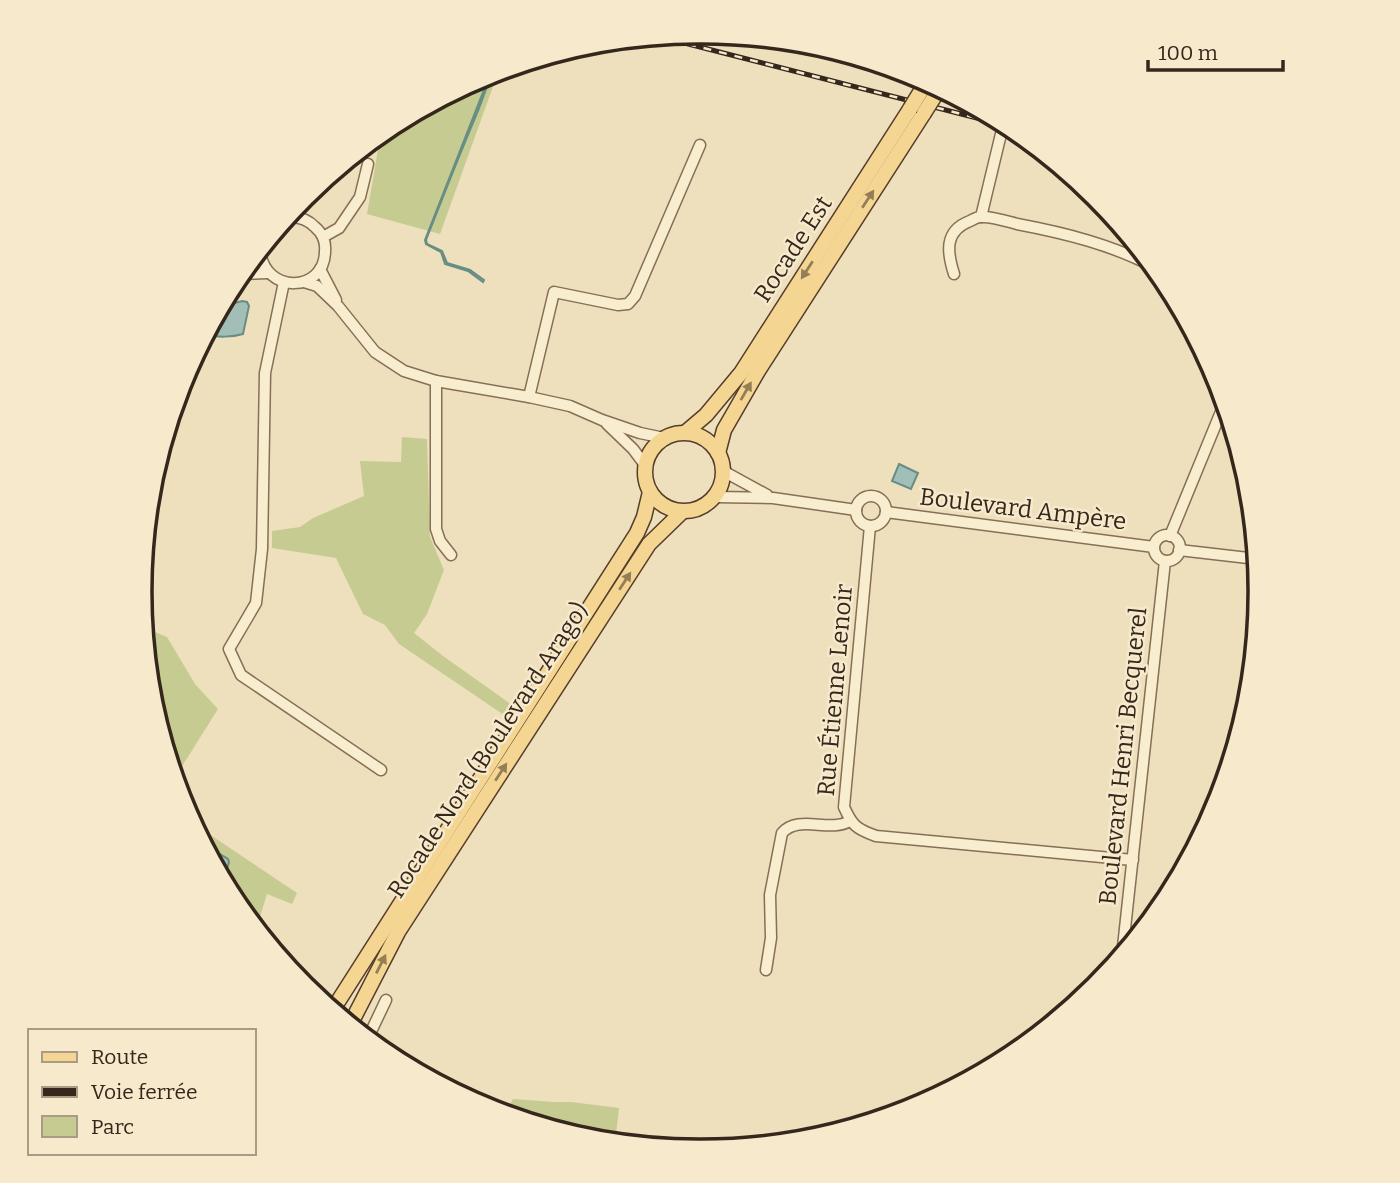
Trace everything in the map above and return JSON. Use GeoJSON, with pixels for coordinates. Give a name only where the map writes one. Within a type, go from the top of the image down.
{"type":"FeatureCollection","features":[{"type":"Feature","properties":{"kind":"main road","name":"Rocade Est"},"geometry":{"type":"LineString","coordinates":[[686,432],[706,415],[741,373],[928,94]]}},
{"type":"Feature","properties":{"kind":"main road"},"geometry":{"type":"LineString","coordinates":[[718,453],[724,430],[758,370],[917,111]]}},
{"type":"Feature","properties":{"kind":"main road"},"geometry":{"type":"LineString","coordinates":[[686,432],[699,435],[710,443],[718,453],[723,471],[715,497],[694,510],[682,512],[669,509],[658,502],[650,492],[645,482],[645,465],[651,449],[664,438],[686,432]]}},
{"type":"Feature","properties":{"kind":"main road"},"geometry":{"type":"LineString","coordinates":[[338,1002],[637,533],[650,492]]}},
{"type":"Feature","properties":{"kind":"main road","name":"Rocade Nord (Boulevard Arago)"},"geometry":{"type":"LineString","coordinates":[[355,1016],[398,932],[649,544],[682,512]]}},
{"type":"Feature","properties":{"kind":"main road"},"geometry":{"type":"LineString","coordinates":[[342,1005],[359,969]]}},
{"type":"Feature","properties":{"kind":"street"},"geometry":{"type":"LineString","coordinates":[[981,217],[1001,134]]}},
{"type":"Feature","properties":{"kind":"street"},"geometry":{"type":"LineString","coordinates":[[530,397],[554,292],[618,305],[628,304],[635,296],[700,145]]}},
{"type":"Feature","properties":{"kind":"street"},"geometry":{"type":"LineString","coordinates":[[323,237],[339,228],[360,197],[368,164]]}},
{"type":"Feature","properties":{"kind":"street"},"geometry":{"type":"LineString","coordinates":[[954,274],[948,248],[951,237],[958,227],[981,217],[1061,233],[1136,259]]}},
{"type":"Feature","properties":{"kind":"street"},"geometry":{"type":"LineString","coordinates":[[262,262],[275,279],[294,284],[304,282],[320,269],[325,259],[323,237],[310,222],[300,218]]}},
{"type":"Feature","properties":{"kind":"street"},"geometry":{"type":"LineString","coordinates":[[320,269],[338,306]]}},
{"type":"Feature","properties":{"kind":"street"},"geometry":{"type":"LineString","coordinates":[[255,273],[268,272]]}},
{"type":"Feature","properties":{"kind":"street"},"geometry":{"type":"LineString","coordinates":[[284,282],[265,373],[262,550],[256,603],[229,649],[241,675],[381,770]]}},
{"type":"Feature","properties":{"kind":"street"},"geometry":{"type":"LineString","coordinates":[[304,282],[317,286],[338,306],[375,352],[404,371],[436,381],[530,397],[570,407],[640,433],[664,438]]}},
{"type":"Feature","properties":{"kind":"street"},"geometry":{"type":"LineString","coordinates":[[436,381],[436,529],[440,541],[451,555]]}},
{"type":"Feature","properties":{"kind":"street"},"geometry":{"type":"LineString","coordinates":[[1170,536],[1219,416]]}},
{"type":"Feature","properties":{"kind":"street"},"geometry":{"type":"LineString","coordinates":[[602,420],[633,449],[645,465]]}},
{"type":"Feature","properties":{"kind":"street"},"geometry":{"type":"LineString","coordinates":[[723,471],[773,498]]}},
{"type":"Feature","properties":{"kind":"street"},"geometry":{"type":"LineString","coordinates":[[872,495],[881,499],[886,512],[879,524],[870,526],[858,519],[856,510],[863,498],[872,495]]}},
{"type":"Feature","properties":{"kind":"street"},"geometry":{"type":"LineString","coordinates":[[715,497],[773,498],[856,510]]}},
{"type":"Feature","properties":{"kind":"street","name":"Boulevard Ampère"},"geometry":{"type":"LineString","coordinates":[[886,512],[1154,547]]}},
{"type":"Feature","properties":{"kind":"street","name":"Rue Étienne Lenoir"},"geometry":{"type":"LineString","coordinates":[[870,526],[844,807],[850,821],[859,830],[876,836],[1133,860]]}},
{"type":"Feature","properties":{"kind":"street"},"geometry":{"type":"LineString","coordinates":[[1170,536],[1176,540],[1179,550],[1173,560],[1165,561],[1158,557],[1154,547],[1158,539],[1170,536]]}},
{"type":"Feature","properties":{"kind":"street"},"geometry":{"type":"LineString","coordinates":[[1179,550],[1247,558]]}},
{"type":"Feature","properties":{"kind":"street","name":"Boulevard Henri Becquerel"},"geometry":{"type":"LineString","coordinates":[[1124,938],[1165,561]]}},
{"type":"Feature","properties":{"kind":"street"},"geometry":{"type":"LineString","coordinates":[[766,970],[771,938],[770,895],[782,833],[795,825],[837,825],[850,821]]}},
{"type":"Feature","properties":{"kind":"street"},"geometry":{"type":"LineString","coordinates":[[373,1030],[386,1000]]}},
{"type":"Feature","properties":{"kind":"green space"},"geometry":{"type":"Polygon","coordinates":[[[494,84],[440,234],[367,214],[378,149],[426,117],[494,84]]]}},
{"type":"Feature","properties":{"kind":"green space"},"geometry":{"type":"Polygon","coordinates":[[[402,437],[427,439],[430,537],[444,570],[427,614],[414,633],[512,705],[504,715],[399,644],[385,625],[363,614],[336,558],[272,548],[272,531],[300,527],[313,518],[364,496],[360,461],[401,462],[402,437]]]}},
{"type":"Feature","properties":{"kind":"green space"},"geometry":{"type":"Polygon","coordinates":[[[153,631],[167,637],[195,684],[218,709],[181,768],[163,698],[153,631]]]}},
{"type":"Feature","properties":{"kind":"green space"},"geometry":{"type":"Polygon","coordinates":[[[209,834],[297,893],[292,904],[267,894],[260,917],[209,834]]]}},
{"type":"Feature","properties":{"kind":"green space"},"geometry":{"type":"Polygon","coordinates":[[[513,1099],[619,1108],[616,1133],[558,1121],[510,1105],[513,1099]]]}},
{"type":"Feature","properties":{"kind":"water"},"geometry":{"type":"Polygon","coordinates":[[[487,86],[426,240],[427,244],[442,251],[447,263],[470,270],[484,280],[483,282],[468,271],[445,264],[441,252],[426,244],[425,240],[487,86]]]}},
{"type":"Feature","properties":{"kind":"water"},"geometry":{"type":"Polygon","coordinates":[[[247,302],[249,306],[243,334],[216,336],[226,318],[235,303],[247,302]]]}},
{"type":"Feature","properties":{"kind":"water"},"geometry":{"type":"Polygon","coordinates":[[[899,464],[918,473],[911,489],[892,481],[899,464]]]}},
{"type":"Feature","properties":{"kind":"water"},"geometry":{"type":"Polygon","coordinates":[[[220,854],[228,859],[227,867],[220,854]]]}},
{"type":"Feature","properties":{"kind":"railway"},"geometry":{"type":"LineString","coordinates":[[689,44],[975,117]]}}]}
